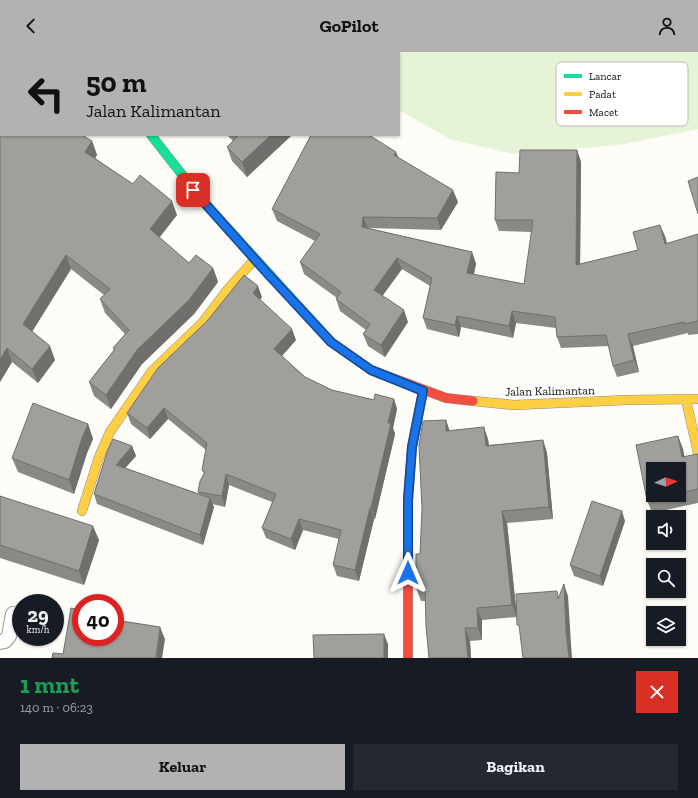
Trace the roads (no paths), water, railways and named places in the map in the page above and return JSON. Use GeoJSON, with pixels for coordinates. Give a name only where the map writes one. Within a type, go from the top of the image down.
{"type":"FeatureCollection","features":[{"type":"Feature","properties":{"kind":"main road","name":"Jalan Kalimantan"},"geometry":{"type":"LineString","coordinates":[[152,136],[202,200],[254,260],[331,342],[371,370],[423,391],[446,398],[514,405],[627,400],[698,399]]}},
{"type":"Feature","properties":{"kind":"main road"},"geometry":{"type":"LineString","coordinates":[[82,511],[99,456],[110,432],[152,371],[203,322],[228,289],[254,260]]}},
{"type":"Feature","properties":{"kind":"main road"},"geometry":{"type":"LineString","coordinates":[[408,658],[408,500],[412,447],[423,391]]}},
{"type":"Feature","properties":{"kind":"main road"},"geometry":{"type":"LineString","coordinates":[[686,400],[698,453]]}},
{"type":"Feature","properties":{"kind":"lane"},"geometry":{"type":"LineString","coordinates":[[0,642],[5,642],[9,636],[12,620]]}}]}
